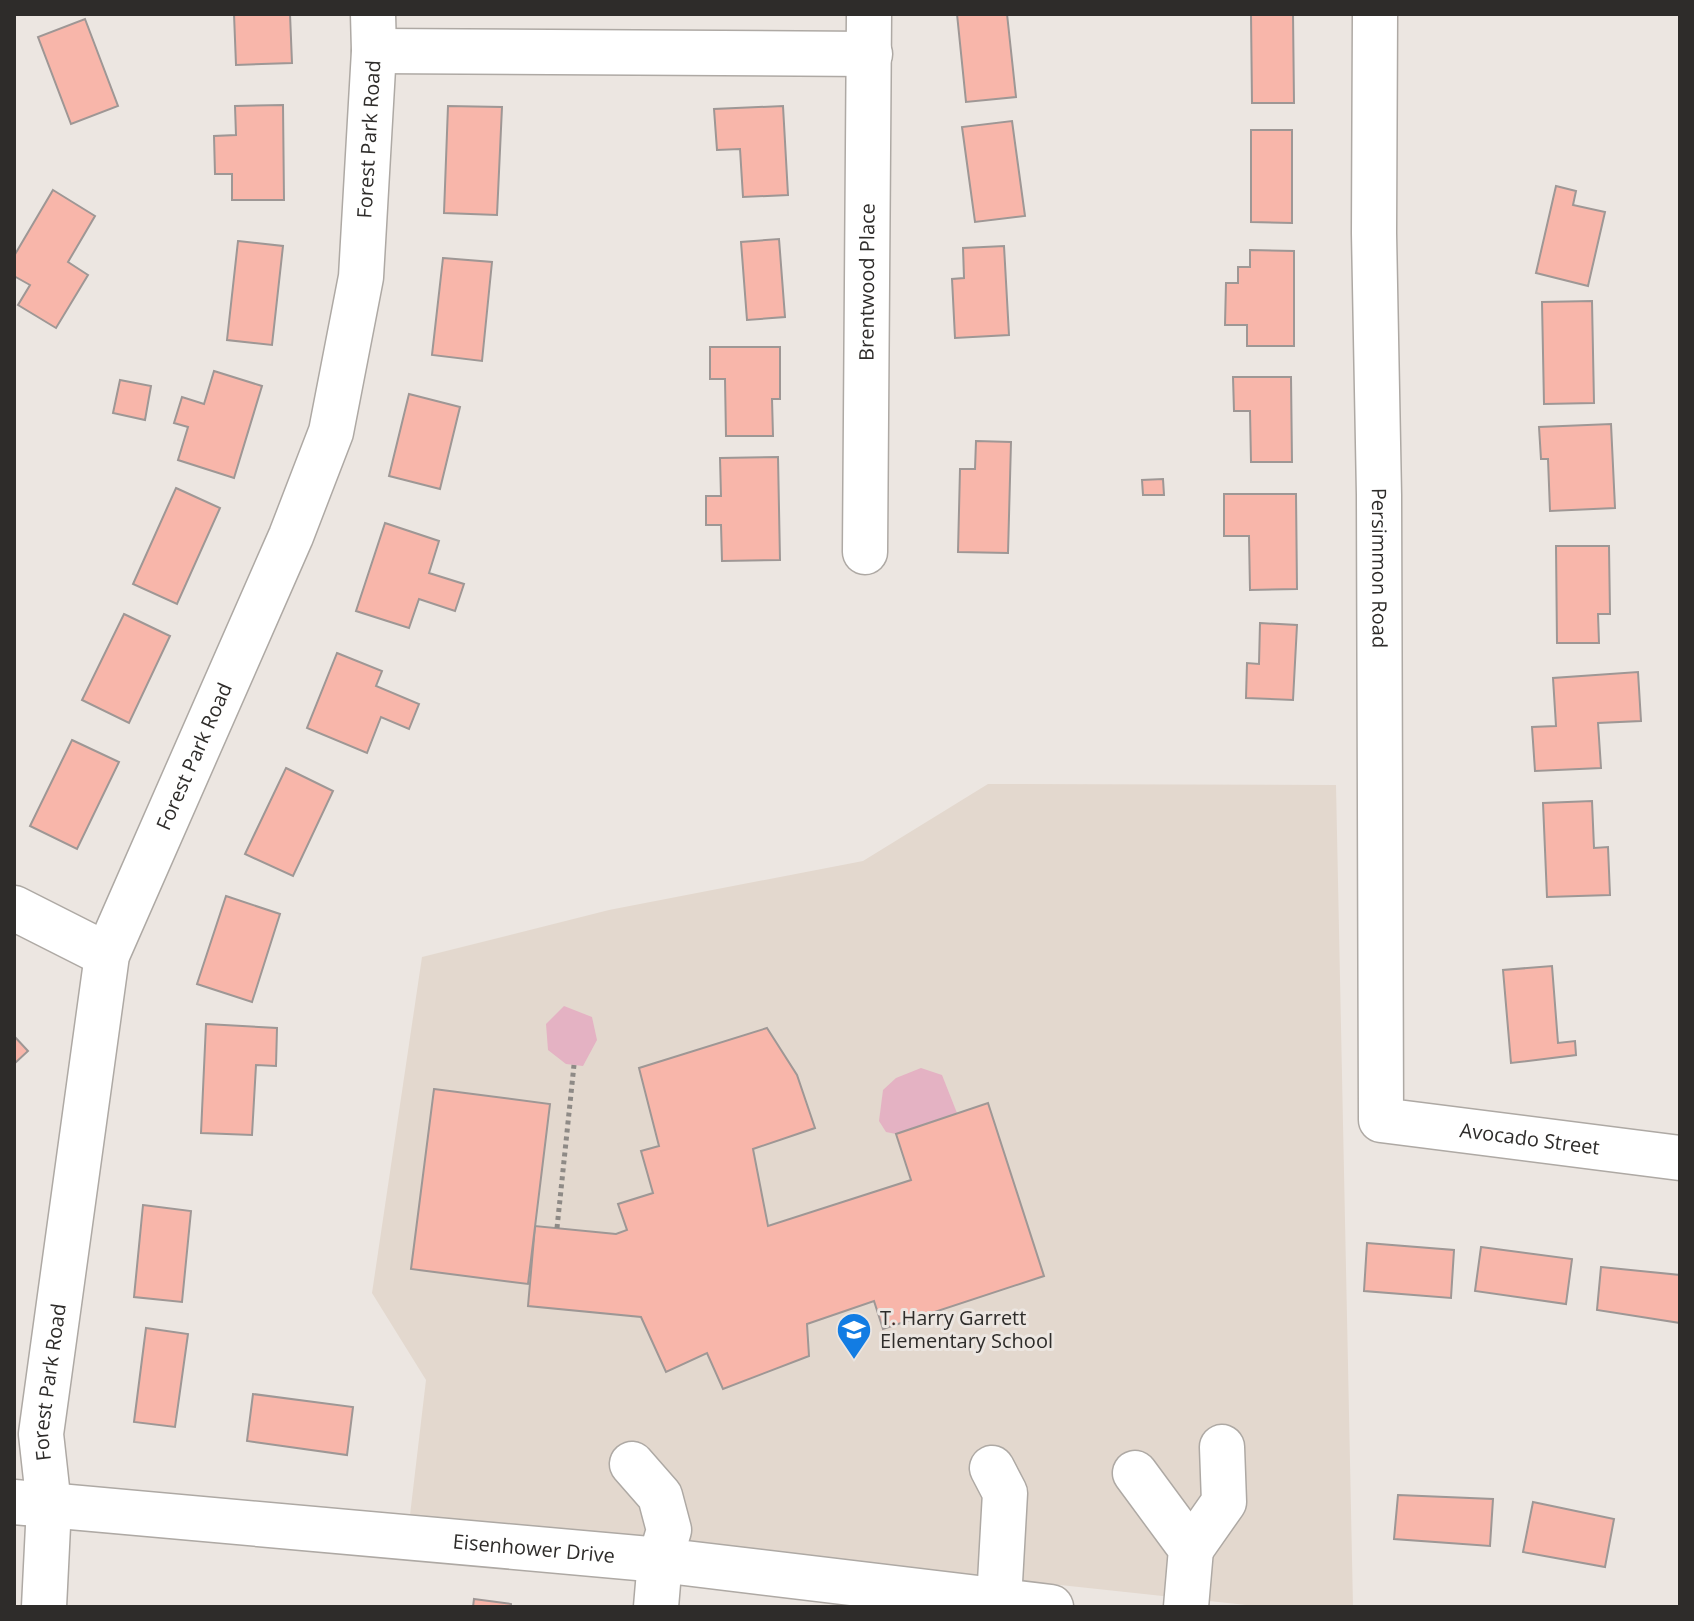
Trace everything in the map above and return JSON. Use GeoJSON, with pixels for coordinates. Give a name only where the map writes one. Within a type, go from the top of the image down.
{"type":"FeatureCollection","features":[{"type":"Feature","properties":{"kind":"street","name":"Persimmon Road"},"geometry":{"type":"LineString","coordinates":[[1375,14],[1381,1120]]}},
{"type":"Feature","properties":{"kind":"street"},"geometry":{"type":"LineString","coordinates":[[374,32],[869,34]]}},
{"type":"Feature","properties":{"kind":"street","name":"Forest Park Road"},"geometry":{"type":"LineString","coordinates":[[44,1607],[32,1504],[107,955],[291,536],[331,432],[361,277],[374,32]]}},
{"type":"Feature","properties":{"kind":"street","name":"Brentwood Place"},"geometry":{"type":"LineString","coordinates":[[865,552],[869,34]]}},
{"type":"Feature","properties":{"kind":"street"},"geometry":{"type":"LineString","coordinates":[[14,908],[107,955]]}},
{"type":"Feature","properties":{"kind":"street","name":"Avocado Street"},"geometry":{"type":"LineString","coordinates":[[1381,1120],[1680,1158]]}},
{"type":"Feature","properties":{"kind":"street"},"geometry":{"type":"LineString","coordinates":[[1186,1607],[1191,1549],[1224,1502],[1222,1447]]}},
{"type":"Feature","properties":{"kind":"street"},"geometry":{"type":"LineString","coordinates":[[632,1464],[660,1496],[669,1530],[660,1560],[656,1607]]}},
{"type":"Feature","properties":{"kind":"street"},"geometry":{"type":"LineString","coordinates":[[992,1468],[1005,1493],[999,1600]]}},
{"type":"Feature","properties":{"kind":"street"},"geometry":{"type":"LineString","coordinates":[[1135,1473],[1191,1549]]}},
{"type":"Feature","properties":{"kind":"street","name":"Eisenhower Drive"},"geometry":{"type":"LineString","coordinates":[[32,1504],[660,1560],[1051,1607]]}},
{"type":"Feature","properties":{"kind":"path"},"geometry":{"type":"LineString","coordinates":[[557,1228],[574,1065]]}},
{"type":"Feature","properties":{"kind":"shaded area"},"geometry":{"type":"Polygon","coordinates":[[[988,784],[1336,785],[1353,1607],[1265,1607],[410,1515],[426,1380],[372,1293],[422,957],[609,910],[863,861],[988,784]]]}},
{"type":"Feature","properties":{"kind":"shaded area"},"geometry":{"type":"Polygon","coordinates":[[[564,1006],[592,1017],[597,1040],[583,1066],[566,1064],[548,1050],[546,1024],[564,1006]]]}},
{"type":"Feature","properties":{"kind":"shaded area"},"geometry":{"type":"Polygon","coordinates":[[[921,1068],[942,1075],[957,1113],[896,1134],[886,1132],[879,1121],[883,1090],[896,1078],[921,1068]]]}},
{"type":"Feature","properties":{"kind":"building"},"geometry":{"type":"Polygon","coordinates":[[[234,14],[290,14],[292,63],[236,65],[234,14]]]}},
{"type":"Feature","properties":{"kind":"building"},"geometry":{"type":"Polygon","coordinates":[[[957,14],[1007,14],[1016,97],[966,102],[957,14]]]}},
{"type":"Feature","properties":{"kind":"building"},"geometry":{"type":"Polygon","coordinates":[[[1251,14],[1293,14],[1294,103],[1252,103],[1251,14]]]}},
{"type":"Feature","properties":{"kind":"building"},"geometry":{"type":"Polygon","coordinates":[[[85,19],[118,106],[71,124],[38,37],[85,19]]]}},
{"type":"Feature","properties":{"kind":"building"},"geometry":{"type":"Polygon","coordinates":[[[283,105],[284,200],[232,200],[232,174],[215,174],[214,136],[236,135],[235,106],[283,105]]]}},
{"type":"Feature","properties":{"kind":"building"},"geometry":{"type":"Polygon","coordinates":[[[448,106],[502,107],[497,215],[444,213],[448,106]]]}},
{"type":"Feature","properties":{"kind":"building"},"geometry":{"type":"Polygon","coordinates":[[[783,106],[788,195],[743,197],[740,149],[717,150],[714,109],[783,106]]]}},
{"type":"Feature","properties":{"kind":"building"},"geometry":{"type":"Polygon","coordinates":[[[1012,121],[1025,216],[975,222],[962,127],[1012,121]]]}},
{"type":"Feature","properties":{"kind":"building"},"geometry":{"type":"Polygon","coordinates":[[[1251,130],[1292,130],[1292,223],[1251,222],[1251,130]]]}},
{"type":"Feature","properties":{"kind":"building"},"geometry":{"type":"Polygon","coordinates":[[[1556,186],[1576,191],[1573,205],[1605,212],[1588,286],[1536,273],[1556,186]]]}},
{"type":"Feature","properties":{"kind":"building"},"geometry":{"type":"Polygon","coordinates":[[[53,190],[95,216],[68,262],[88,275],[56,328],[18,305],[30,285],[14,276],[14,256],[53,190]]]}},
{"type":"Feature","properties":{"kind":"building"},"geometry":{"type":"Polygon","coordinates":[[[779,239],[785,317],[747,320],[741,242],[779,239]]]}},
{"type":"Feature","properties":{"kind":"building"},"geometry":{"type":"Polygon","coordinates":[[[238,241],[283,246],[272,345],[227,340],[238,241]]]}},
{"type":"Feature","properties":{"kind":"building"},"geometry":{"type":"Polygon","coordinates":[[[1004,246],[1009,335],[955,338],[952,279],[964,278],[963,248],[1004,246]]]}},
{"type":"Feature","properties":{"kind":"building"},"geometry":{"type":"Polygon","coordinates":[[[1250,250],[1294,251],[1294,346],[1247,346],[1247,325],[1225,325],[1226,283],[1238,283],[1238,267],[1250,267],[1250,250]]]}},
{"type":"Feature","properties":{"kind":"building"},"geometry":{"type":"Polygon","coordinates":[[[443,258],[492,262],[482,361],[432,355],[443,258]]]}},
{"type":"Feature","properties":{"kind":"building"},"geometry":{"type":"Polygon","coordinates":[[[1592,301],[1594,403],[1544,404],[1542,302],[1592,301]]]}},
{"type":"Feature","properties":{"kind":"building"},"geometry":{"type":"Polygon","coordinates":[[[710,347],[780,347],[780,399],[772,399],[773,436],[726,436],[725,379],[710,379],[710,347]]]}},
{"type":"Feature","properties":{"kind":"building"},"geometry":{"type":"Polygon","coordinates":[[[214,371],[262,386],[234,478],[178,460],[188,427],[174,423],[182,397],[204,404],[214,371]]]}},
{"type":"Feature","properties":{"kind":"building"},"geometry":{"type":"Polygon","coordinates":[[[1233,377],[1291,377],[1292,462],[1251,462],[1250,411],[1234,411],[1233,377]]]}},
{"type":"Feature","properties":{"kind":"building"},"geometry":{"type":"Polygon","coordinates":[[[120,380],[151,386],[145,420],[113,413],[120,380]]]}},
{"type":"Feature","properties":{"kind":"building"},"geometry":{"type":"Polygon","coordinates":[[[409,394],[460,407],[440,489],[389,476],[409,394]]]}},
{"type":"Feature","properties":{"kind":"building"},"geometry":{"type":"Polygon","coordinates":[[[1611,424],[1615,508],[1550,511],[1548,459],[1541,459],[1539,427],[1611,424]]]}},
{"type":"Feature","properties":{"kind":"building"},"geometry":{"type":"Polygon","coordinates":[[[976,441],[1011,442],[1008,553],[958,552],[960,469],[975,469],[976,441]]]}},
{"type":"Feature","properties":{"kind":"building"},"geometry":{"type":"Polygon","coordinates":[[[778,457],[780,560],[722,561],[721,525],[706,525],[706,496],[721,496],[720,458],[778,457]]]}},
{"type":"Feature","properties":{"kind":"building"},"geometry":{"type":"Polygon","coordinates":[[[1163,479],[1164,495],[1143,495],[1142,480],[1163,479]]]}},
{"type":"Feature","properties":{"kind":"building"},"geometry":{"type":"Polygon","coordinates":[[[176,488],[220,508],[177,604],[133,584],[176,488]]]}},
{"type":"Feature","properties":{"kind":"building"},"geometry":{"type":"Polygon","coordinates":[[[1224,494],[1296,494],[1297,589],[1250,590],[1249,536],[1224,536],[1224,494]]]}},
{"type":"Feature","properties":{"kind":"building"},"geometry":{"type":"Polygon","coordinates":[[[385,523],[439,541],[429,573],[464,584],[455,611],[419,599],[409,628],[356,611],[385,523]]]}},
{"type":"Feature","properties":{"kind":"building"},"geometry":{"type":"Polygon","coordinates":[[[1556,546],[1609,546],[1610,614],[1598,614],[1599,643],[1557,643],[1556,546]]]}},
{"type":"Feature","properties":{"kind":"building"},"geometry":{"type":"Polygon","coordinates":[[[124,614],[170,636],[129,723],[82,700],[124,614]]]}},
{"type":"Feature","properties":{"kind":"building"},"geometry":{"type":"Polygon","coordinates":[[[1260,623],[1297,625],[1293,700],[1246,698],[1247,663],[1259,664],[1260,623]]]}},
{"type":"Feature","properties":{"kind":"building"},"geometry":{"type":"Polygon","coordinates":[[[337,653],[382,671],[376,686],[419,704],[409,729],[381,717],[367,753],[307,728],[337,653]]]}},
{"type":"Feature","properties":{"kind":"building"},"geometry":{"type":"Polygon","coordinates":[[[1638,672],[1641,721],[1598,723],[1601,768],[1535,771],[1532,727],[1556,726],[1553,678],[1638,672]]]}},
{"type":"Feature","properties":{"kind":"building"},"geometry":{"type":"Polygon","coordinates":[[[72,740],[119,762],[77,849],[30,826],[72,740]]]}},
{"type":"Feature","properties":{"kind":"building"},"geometry":{"type":"Polygon","coordinates":[[[286,768],[333,791],[293,876],[245,854],[286,768]]]}},
{"type":"Feature","properties":{"kind":"building"},"geometry":{"type":"Polygon","coordinates":[[[1592,801],[1594,848],[1608,847],[1610,895],[1547,897],[1543,803],[1592,801]]]}},
{"type":"Feature","properties":{"kind":"building"},"geometry":{"type":"Polygon","coordinates":[[[226,896],[280,914],[252,1002],[197,984],[226,896]]]}},
{"type":"Feature","properties":{"kind":"building"},"geometry":{"type":"Polygon","coordinates":[[[1552,966],[1558,1043],[1575,1041],[1576,1055],[1511,1063],[1503,970],[1552,966]]]}},
{"type":"Feature","properties":{"kind":"building"},"geometry":{"type":"Polygon","coordinates":[[[206,1024],[277,1028],[276,1066],[256,1065],[252,1135],[201,1133],[206,1024]]]}},
{"type":"Feature","properties":{"kind":"building"},"geometry":{"type":"Polygon","coordinates":[[[767,1028],[797,1075],[815,1128],[753,1149],[768,1226],[911,1180],[896,1134],[988,1103],[1044,1276],[883,1329],[874,1301],[807,1324],[809,1356],[723,1389],[707,1353],[666,1372],[641,1317],[528,1306],[535,1226],[616,1234],[627,1230],[618,1204],[653,1193],[641,1151],[659,1146],[639,1068],[767,1028]]]}},
{"type":"Feature","properties":{"kind":"building"},"geometry":{"type":"Polygon","coordinates":[[[14,1036],[28,1051],[14,1064],[14,1036]]]}},
{"type":"Feature","properties":{"kind":"building"},"geometry":{"type":"Polygon","coordinates":[[[434,1089],[550,1104],[528,1284],[411,1269],[434,1089]]]}},
{"type":"Feature","properties":{"kind":"building"},"geometry":{"type":"Polygon","coordinates":[[[143,1205],[191,1211],[182,1302],[134,1297],[143,1205]]]}},
{"type":"Feature","properties":{"kind":"building"},"geometry":{"type":"Polygon","coordinates":[[[1367,1243],[1454,1250],[1451,1298],[1364,1291],[1367,1243]]]}},
{"type":"Feature","properties":{"kind":"building"},"geometry":{"type":"Polygon","coordinates":[[[1481,1247],[1572,1259],[1566,1304],[1475,1291],[1481,1247]]]}},
{"type":"Feature","properties":{"kind":"building"},"geometry":{"type":"Polygon","coordinates":[[[1601,1267],[1680,1275],[1680,1323],[1597,1310],[1601,1267]]]}},
{"type":"Feature","properties":{"kind":"building"},"geometry":{"type":"Polygon","coordinates":[[[146,1328],[188,1334],[175,1427],[134,1422],[146,1328]]]}},
{"type":"Feature","properties":{"kind":"building"},"geometry":{"type":"Polygon","coordinates":[[[253,1394],[353,1407],[347,1455],[247,1441],[253,1394]]]}},
{"type":"Feature","properties":{"kind":"building"},"geometry":{"type":"Polygon","coordinates":[[[1398,1495],[1493,1499],[1490,1546],[1394,1539],[1398,1495]]]}},
{"type":"Feature","properties":{"kind":"building"},"geometry":{"type":"Polygon","coordinates":[[[1533,1502],[1614,1519],[1605,1567],[1523,1552],[1533,1502]]]}},
{"type":"Feature","properties":{"kind":"building"},"geometry":{"type":"Polygon","coordinates":[[[474,1599],[511,1604],[511,1607],[473,1607],[474,1599]]]}},
{"type":"Feature","properties":{"kind":"place","name":"T. Harry Garrett Elementary School"},"geometry":{"type":"Point","coordinates":[854,1361]}}]}
